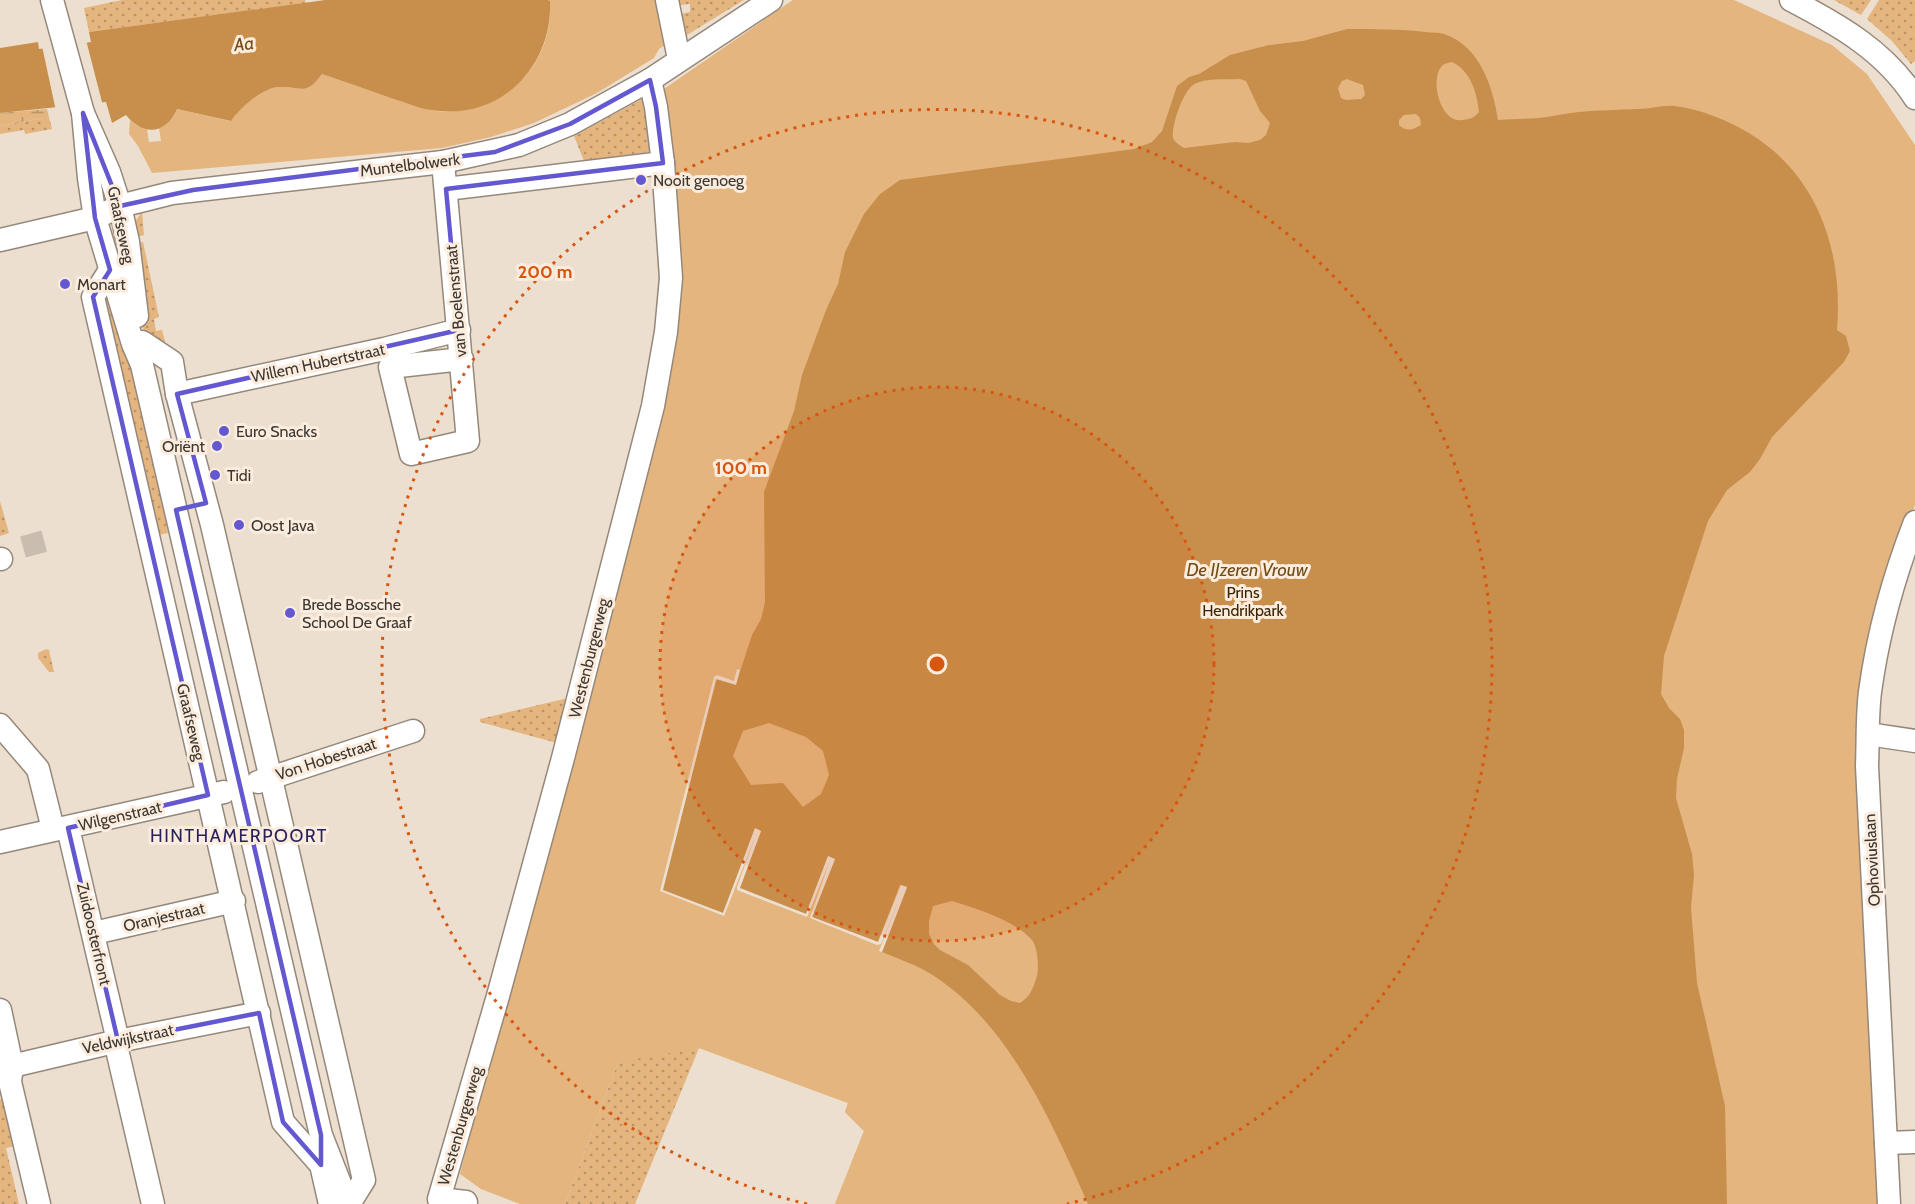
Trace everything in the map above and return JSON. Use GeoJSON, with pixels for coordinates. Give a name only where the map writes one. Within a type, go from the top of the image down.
{"type":"FeatureCollection","features":[{"type":"Feature","properties":{"kind":"street","name":"Graafseweg"},"geometry":{"type":"LineString","coordinates":[[52,0],[83,113],[109,172],[120,206],[128,242],[135,307],[142,342],[142,365]]}},
{"type":"Feature","properties":{"kind":"street"},"geometry":{"type":"LineString","coordinates":[[667,0],[679,59]]}},
{"type":"Feature","properties":{"kind":"street","name":"Muntelbolwerk"},"geometry":{"type":"LineString","coordinates":[[0,240],[95,219],[120,206],[194,190],[443,162],[495,152],[536,139],[570,124],[650,80],[771,0]]}},
{"type":"Feature","properties":{"kind":"street"},"geometry":{"type":"LineString","coordinates":[[1791,0],[1826,18],[1860,40],[1894,71],[1915,98]]}},
{"type":"Feature","properties":{"kind":"street","name":"Westenburgerweg"},"geometry":{"type":"LineString","coordinates":[[466,1202],[439,1199],[498,996],[566,747],[653,406],[666,332],[671,278],[663,163],[650,80]]}},
{"type":"Feature","properties":{"kind":"street","name":"Graafseweg"},"geometry":{"type":"LineString","coordinates":[[83,113],[95,219],[133,344],[142,365],[321,1135],[348,1204]]}},
{"type":"Feature","properties":{"kind":"street","name":"van Boelenstraat"},"geometry":{"type":"LineString","coordinates":[[387,358],[411,454],[468,441],[443,162]]}},
{"type":"Feature","properties":{"kind":"street","name":"Muntelbolwerk"},"geometry":{"type":"LineString","coordinates":[[446,189],[663,163]]}},
{"type":"Feature","properties":{"kind":"street","name":"Graafseweg"},"geometry":{"type":"LineString","coordinates":[[110,270],[93,297],[234,901],[283,1122],[321,1165]]}},
{"type":"Feature","properties":{"kind":"street","name":"Willem Hubertstraat"},"geometry":{"type":"LineString","coordinates":[[177,393],[387,358],[459,330]]}},
{"type":"Feature","properties":{"kind":"street","name":"Graafseweg"},"geometry":{"type":"LineString","coordinates":[[142,342],[172,362],[177,393],[206,503],[364,1180],[348,1204]]}},
{"type":"Feature","properties":{"kind":"street"},"geometry":{"type":"LineString","coordinates":[[387,358],[462,359]]}},
{"type":"Feature","properties":{"kind":"street"},"geometry":{"type":"LineString","coordinates":[[176,510],[206,503]]}},
{"type":"Feature","properties":{"kind":"street","name":"Ophoviuslaan"},"geometry":{"type":"LineString","coordinates":[[1889,1204],[1867,766],[1868,734],[1870,693],[1878,648],[1897,568],[1915,522]]}},
{"type":"Feature","properties":{"kind":"street","name":"Zuidoosterfront"},"geometry":{"type":"LineString","coordinates":[[0,725],[38,769],[61,828],[94,933],[153,1204]]}},
{"type":"Feature","properties":{"kind":"street","name":"Von Hobestraat"},"geometry":{"type":"LineString","coordinates":[[240,788],[413,731]]}},
{"type":"Feature","properties":{"kind":"street"},"geometry":{"type":"LineString","coordinates":[[1868,734],[1915,741]]}},
{"type":"Feature","properties":{"kind":"street","name":"Wilgenstraat"},"geometry":{"type":"LineString","coordinates":[[0,842],[240,788]]}},
{"type":"Feature","properties":{"kind":"street","name":"Oranjestraat"},"geometry":{"type":"LineString","coordinates":[[94,933],[234,901]]}},
{"type":"Feature","properties":{"kind":"street"},"geometry":{"type":"LineString","coordinates":[[0,1010],[6,1069],[39,1204]]}},
{"type":"Feature","properties":{"kind":"street","name":"Veldwijkstraat"},"geometry":{"type":"LineString","coordinates":[[6,1069],[117,1041],[258,1013]]}},
{"type":"Feature","properties":{"kind":"street","name":"Graafseweg"},"geometry":{"type":"LineString","coordinates":[[321,1135],[321,1165],[330,1204]]}},
{"type":"Feature","properties":{"kind":"street"},"geometry":{"type":"LineString","coordinates":[[1886,1143],[1915,1142]]}},
{"type":"Feature","properties":{"kind":"highlighted area"},"geometry":{"type":"Polygon","coordinates":[[[650,80],[663,163],[446,189],[459,330],[177,394],[206,503],[176,510],[321,1135],[321,1165],[283,1122],[259,1013],[118,1041],[68,828],[208,795],[93,297],[110,270],[95,218],[83,113],[120,206],[193,190],[495,152],[570,124],[650,80]]]}},
{"type":"Feature","properties":{"kind":"green space"},"geometry":{"type":"Polygon","coordinates":[[[122,0],[305,0],[306,3],[89,32],[84,8],[122,0]]]}},
{"type":"Feature","properties":{"kind":"green space"},"geometry":{"type":"Polygon","coordinates":[[[548,0],[659,0],[665,45],[659,49],[654,58],[597,93],[534,123],[491,137],[442,148],[152,173],[129,134],[130,120],[147,129],[149,142],[161,141],[159,128],[170,120],[177,109],[230,121],[246,104],[267,90],[281,87],[308,88],[322,74],[428,109],[451,111],[476,106],[512,88],[534,65],[547,36],[550,19],[550,1],[548,0]]]}},
{"type":"Feature","properties":{"kind":"green space"},"geometry":{"type":"Polygon","coordinates":[[[673,0],[744,0],[687,35],[675,15],[690,12],[690,4],[674,6],[673,0]]]}},
{"type":"Feature","properties":{"kind":"green space","name":"De IJzeren Vrouw"},"geometry":{"type":"Polygon","coordinates":[[[793,0],[1734,0],[1832,45],[1867,74],[1915,145],[1915,505],[1890,568],[1870,645],[1878,1204],[835,1204],[864,1131],[845,1112],[848,1103],[699,1048],[618,1062],[565,1204],[520,1204],[481,1189],[460,1174],[678,331],[658,93],[793,0]]]}},
{"type":"Feature","properties":{"kind":"green space"},"geometry":{"type":"Polygon","coordinates":[[[1834,0],[1871,0],[1861,15],[1834,0]]]}},
{"type":"Feature","properties":{"kind":"green space"},"geometry":{"type":"Polygon","coordinates":[[[1879,0],[1915,0],[1915,61],[1911,64],[1892,41],[1867,19],[1879,0]]]}},
{"type":"Feature","properties":{"kind":"green space"},"geometry":{"type":"Polygon","coordinates":[[[644,98],[656,151],[584,161],[574,136],[644,98]]]}},
{"type":"Feature","properties":{"kind":"green space"},"geometry":{"type":"Polygon","coordinates":[[[47,109],[49,117],[0,126],[0,113],[47,109]]]}},
{"type":"Feature","properties":{"kind":"green space"},"geometry":{"type":"Polygon","coordinates":[[[49,117],[52,129],[25,134],[24,130],[0,134],[0,126],[49,117]]]}},
{"type":"Feature","properties":{"kind":"green space"},"geometry":{"type":"Polygon","coordinates":[[[142,212],[144,235],[133,238],[134,223],[142,212]]]}},
{"type":"Feature","properties":{"kind":"green space"},"geometry":{"type":"Polygon","coordinates":[[[143,242],[159,317],[154,319],[156,331],[162,330],[166,345],[145,333],[143,328],[134,244],[143,242]]]}},
{"type":"Feature","properties":{"kind":"green space"},"geometry":{"type":"Polygon","coordinates":[[[112,288],[152,448],[168,533],[153,536],[150,494],[148,494],[144,468],[102,307],[112,288]]]}},
{"type":"Feature","properties":{"kind":"green space"},"geometry":{"type":"Polygon","coordinates":[[[0,501],[9,533],[0,536],[0,501]]]}},
{"type":"Feature","properties":{"kind":"green space"},"geometry":{"type":"Polygon","coordinates":[[[49,650],[54,672],[49,672],[38,658],[38,653],[49,650]]]}},
{"type":"Feature","properties":{"kind":"green space"},"geometry":{"type":"Polygon","coordinates":[[[568,698],[557,743],[480,722],[480,719],[568,698]]]}},
{"type":"Feature","properties":{"kind":"green space"},"geometry":{"type":"Polygon","coordinates":[[[504,1007],[987,1079],[835,1204],[864,1131],[845,1112],[848,1103],[699,1048],[635,1204],[565,1204],[618,1062],[504,1007]]]}},
{"type":"Feature","properties":{"kind":"green space"},"geometry":{"type":"Polygon","coordinates":[[[2,1097],[7,1122],[14,1121],[20,1145],[6,1148],[19,1204],[0,1204],[0,1100],[2,1097]]]}},
{"type":"Feature","properties":{"kind":"water","name":"Aa"},"geometry":{"type":"Polygon","coordinates":[[[325,0],[548,0],[550,1],[549,25],[532,67],[518,84],[500,98],[480,107],[457,111],[414,106],[322,74],[308,88],[281,87],[267,90],[246,104],[231,121],[177,109],[167,124],[161,128],[147,129],[140,127],[126,115],[112,123],[106,102],[0,113],[0,48],[38,42],[39,49],[91,42],[89,32],[325,0]]]}},
{"type":"Feature","properties":{"kind":"water","name":"De IJzeren Vrouw"},"geometry":{"type":"Polygon","coordinates":[[[1347,29],[1444,34],[1467,48],[1483,69],[1493,94],[1498,120],[1539,118],[1601,110],[1670,106],[1689,108],[1730,123],[1759,140],[1783,160],[1803,183],[1818,209],[1835,267],[1838,298],[1837,330],[1846,336],[1850,351],[1844,362],[1772,437],[1750,472],[1727,490],[1708,521],[1664,656],[1661,694],[1669,708],[1680,719],[1684,730],[1684,748],[1677,779],[1676,798],[1692,854],[1694,875],[1691,907],[1697,983],[1725,1106],[1727,1204],[1088,1204],[1042,1106],[1003,1043],[953,990],[924,970],[882,952],[907,888],[900,885],[878,942],[812,917],[835,859],[828,857],[806,914],[739,888],[761,831],[755,829],[723,913],[662,890],[717,678],[736,684],[752,635],[761,619],[765,602],[764,492],[794,411],[802,375],[838,284],[845,252],[864,214],[880,194],[900,180],[1134,149],[1152,142],[1162,131],[1177,86],[1189,77],[1199,74],[1230,55],[1269,45],[1303,41],[1347,29]],[[1452,62],[1444,64],[1437,79],[1442,107],[1448,115],[1455,119],[1470,119],[1479,112],[1472,83],[1459,66],[1452,62]],[[1216,79],[1193,85],[1178,110],[1173,138],[1184,148],[1235,142],[1248,143],[1260,140],[1266,135],[1270,123],[1260,111],[1246,81],[1216,79]],[[1347,79],[1342,81],[1338,88],[1341,98],[1361,99],[1365,95],[1363,85],[1347,79]],[[1416,114],[1404,115],[1399,120],[1399,125],[1404,129],[1410,130],[1421,125],[1420,118],[1416,114]],[[769,723],[743,731],[733,756],[751,785],[783,783],[803,807],[821,794],[829,775],[823,751],[806,737],[769,723]],[[952,901],[933,906],[929,921],[929,934],[934,944],[940,950],[968,965],[1000,995],[1020,1003],[1029,995],[1037,976],[1038,963],[1034,943],[1025,933],[995,916],[952,901]]]}},
{"type":"Feature","properties":{"kind":"pier"},"geometry":{"type":"Polygon","coordinates":[[[86,40],[103,106],[56,111],[42,46],[86,40]]]}},
{"type":"Feature","properties":{"kind":"pier"},"geometry":{"type":"Polygon","coordinates":[[[737,669],[740,670],[736,685],[716,679],[663,890],[723,913],[755,828],[761,831],[740,888],[806,914],[828,856],[835,859],[812,917],[878,942],[901,885],[907,887],[882,952],[879,951],[903,889],[881,944],[877,945],[810,918],[830,860],[807,917],[737,890],[757,832],[724,916],[660,891],[714,677],[717,675],[734,681],[737,669]]]}},
{"type":"Feature","properties":{"kind":"tunnel"},"geometry":{"type":"LineString","coordinates":[[23,547],[45,541]]}},
{"type":"Feature","properties":{"kind":"place","name":"Nooit genoeg"},"geometry":{"type":"Point","coordinates":[641,180]}},
{"type":"Feature","properties":{"kind":"place","name":"Monart"},"geometry":{"type":"Point","coordinates":[65,284]}},
{"type":"Feature","properties":{"kind":"place","name":"Euro Snacks"},"geometry":{"type":"Point","coordinates":[224,431]}},
{"type":"Feature","properties":{"kind":"place","name":"Oriënt"},"geometry":{"type":"Point","coordinates":[217,446]}},
{"type":"Feature","properties":{"kind":"place","name":"Tidi"},"geometry":{"type":"Point","coordinates":[215,475]}},
{"type":"Feature","properties":{"kind":"place","name":"Oost Java"},"geometry":{"type":"Point","coordinates":[239,525]}},
{"type":"Feature","properties":{"kind":"place","name":"Brede Bossche School De Graaf"},"geometry":{"type":"Point","coordinates":[290,613]}},
{"type":"Feature","properties":{"kind":"district","name":"HINTHAMERPOORT"},"geometry":{"type":"Point","coordinates":[239,836]}},
{"type":"Feature","properties":{"kind":"park label","name":"Prins Hendrikpark"},"geometry":{"type":"Point","coordinates":[1243,601]}}]}
